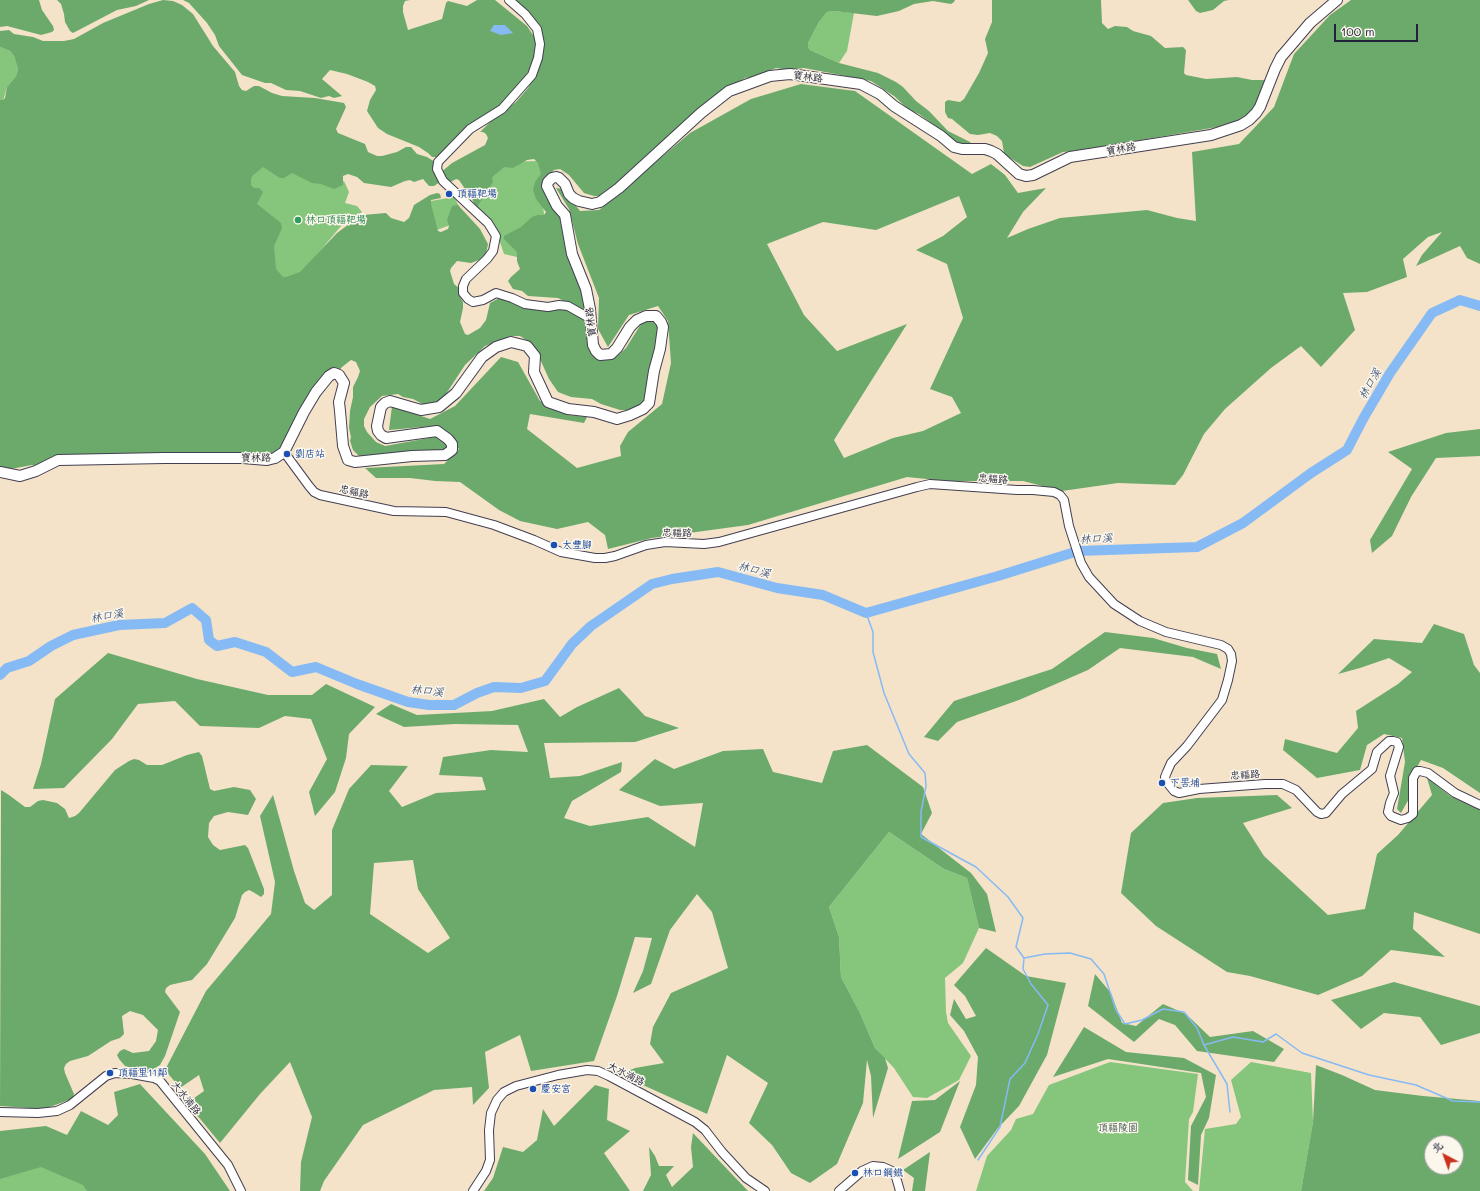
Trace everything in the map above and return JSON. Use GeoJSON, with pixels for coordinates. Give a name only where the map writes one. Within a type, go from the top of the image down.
{"type":"FeatureCollection","features":[{"type":"Feature","properties":{"kind":"main road","name":"寶林路"},"geometry":{"type":"LineString","coordinates":[[0,472],[20,476],[36,471],[58,460],[243,458],[268,460],[275,458],[284,452],[316,392],[329,376],[336,373],[344,383],[339,402],[342,446],[348,460],[355,462],[448,454],[452,447],[450,441],[437,431],[386,438],[378,431],[377,426],[381,407],[390,401],[421,410],[439,407],[456,393],[482,357],[496,346],[511,342],[527,346],[534,356],[534,372],[548,402],[568,410],[594,412],[617,419],[630,415],[643,409],[649,402],[663,327],[656,316],[650,316],[637,320],[630,327],[617,348],[611,354],[600,355],[596,351],[593,345],[590,309],[586,289],[572,254],[565,215],[550,195],[547,186],[548,182],[552,178],[556,177],[565,184],[569,194],[579,202],[592,204],[600,202],[619,188],[701,113],[729,91],[770,76],[790,74],[861,84],[880,94],[894,106],[941,136],[954,147],[962,149],[985,149],[991,151],[997,154],[1019,174],[1026,176],[1033,175],[1070,157],[1211,135],[1241,125],[1249,120],[1260,107],[1274,69],[1281,57],[1310,23],[1337,0]]}},
{"type":"Feature","properties":{"kind":"street"},"geometry":{"type":"LineString","coordinates":[[510,0],[525,14],[537,29],[540,44],[538,58],[532,75],[502,108],[470,129],[438,162],[437,169],[443,181],[488,223],[496,236],[493,251],[487,259],[466,279],[463,286],[463,293],[468,300],[473,302],[482,300],[496,292],[525,304],[548,307],[559,305],[568,306],[590,319]]}},
{"type":"Feature","properties":{"kind":"street","name":"忠福路"},"geometry":{"type":"LineString","coordinates":[[284,452],[314,492],[320,495],[394,511],[446,512],[494,526],[534,540],[560,552],[595,558],[615,556],[646,545],[665,542],[704,544],[719,542],[930,484],[1054,492],[1060,495],[1064,500],[1069,526],[1081,563],[1089,577],[1114,604],[1140,621],[1166,632],[1221,645],[1228,649],[1231,654],[1232,661],[1222,700],[1187,746],[1171,763],[1167,772],[1165,777],[1166,781],[1174,791],[1180,793],[1199,789],[1283,784],[1296,790],[1317,812],[1321,814],[1326,813],[1342,794],[1372,769],[1376,752],[1389,741],[1393,741],[1397,742],[1399,747],[1390,776],[1394,793],[1388,812],[1392,816],[1401,820],[1408,818],[1413,814],[1413,778],[1417,771],[1428,773],[1455,793],[1480,805]]}},
{"type":"Feature","properties":{"kind":"street","name":"大水湳路"},"geometry":{"type":"LineString","coordinates":[[473,1191],[486,1171],[490,1160],[489,1130],[492,1113],[497,1100],[504,1092],[516,1086],[558,1075],[587,1070],[598,1071],[609,1076],[695,1122],[705,1130],[722,1152],[746,1178],[765,1191]]}},
{"type":"Feature","properties":{"kind":"street","name":"大水湳路"},"geometry":{"type":"LineString","coordinates":[[0,1112],[38,1113],[57,1111],[70,1105],[106,1076],[115,1073],[154,1078],[160,1081],[228,1165],[241,1191]]}},
{"type":"Feature","properties":{"kind":"street"},"geometry":{"type":"LineString","coordinates":[[839,1191],[862,1171],[873,1166],[883,1166],[892,1171],[896,1177],[900,1191]]}},
{"type":"Feature","properties":{"kind":"green space"},"geometry":{"type":"Polygon","coordinates":[[[0,0],[39,0],[42,10],[53,26],[54,30],[41,35],[7,26],[0,27],[0,0]]]}},
{"type":"Feature","properties":{"kind":"green space"},"geometry":{"type":"Polygon","coordinates":[[[57,0],[149,0],[136,6],[117,10],[73,33],[70,31],[65,22],[61,4],[57,0]]]}},
{"type":"Feature","properties":{"kind":"green space"},"geometry":{"type":"Polygon","coordinates":[[[163,0],[173,1],[182,5],[193,14],[213,46],[235,72],[239,86],[242,90],[246,91],[254,86],[259,86],[272,93],[282,96],[315,98],[344,103],[346,107],[336,129],[338,133],[365,144],[368,152],[377,156],[397,152],[406,147],[411,147],[417,154],[427,157],[435,162],[440,182],[434,186],[429,186],[423,179],[414,182],[410,180],[405,181],[391,187],[364,183],[357,177],[348,174],[343,176],[343,185],[334,189],[321,184],[312,183],[292,173],[284,178],[280,178],[263,167],[252,176],[251,185],[254,188],[259,188],[263,192],[257,204],[281,223],[282,228],[274,246],[276,269],[283,277],[300,272],[337,233],[360,216],[386,213],[391,218],[404,222],[409,218],[414,205],[430,195],[437,193],[440,194],[441,198],[431,200],[431,204],[438,231],[441,232],[448,229],[449,226],[447,220],[452,206],[458,205],[480,229],[488,244],[486,254],[479,260],[471,263],[457,261],[450,271],[454,284],[459,288],[459,295],[463,302],[460,322],[465,334],[468,335],[480,328],[486,320],[490,303],[503,296],[561,307],[584,317],[592,324],[596,347],[608,358],[615,358],[626,348],[641,324],[654,320],[661,327],[649,397],[639,407],[630,410],[620,410],[601,404],[592,399],[571,397],[558,392],[549,379],[535,348],[531,343],[520,336],[510,336],[485,346],[465,365],[444,397],[437,403],[428,407],[413,399],[403,397],[398,394],[382,396],[370,407],[364,419],[364,426],[367,432],[376,442],[385,446],[440,436],[448,447],[445,449],[369,461],[358,455],[353,450],[350,441],[351,437],[349,428],[353,387],[360,371],[356,362],[351,360],[342,367],[276,456],[104,455],[36,466],[32,465],[11,469],[0,468],[0,100],[5,98],[7,87],[16,76],[18,69],[14,56],[10,51],[0,47],[0,31],[9,30],[14,34],[33,37],[43,41],[64,41],[74,39],[103,23],[149,4],[163,0]]]}},
{"type":"Feature","properties":{"kind":"green space"},"geometry":{"type":"Polygon","coordinates":[[[183,0],[410,0],[405,1],[403,6],[403,12],[408,30],[442,19],[446,3],[448,1],[467,6],[477,0],[495,0],[527,26],[535,38],[534,56],[526,77],[511,98],[440,157],[432,157],[419,147],[387,134],[378,128],[367,111],[370,100],[376,90],[375,86],[368,82],[347,74],[330,70],[322,79],[342,96],[334,98],[329,96],[321,98],[300,91],[286,90],[271,83],[265,83],[242,75],[219,46],[215,35],[207,23],[189,3],[183,0]]]}},
{"type":"Feature","properties":{"kind":"green space"},"geometry":{"type":"Polygon","coordinates":[[[508,0],[955,0],[951,4],[933,1],[914,4],[899,11],[877,16],[834,11],[827,12],[819,22],[808,43],[808,47],[810,50],[839,63],[878,73],[896,82],[929,111],[948,131],[970,142],[972,145],[964,145],[947,139],[937,127],[919,114],[909,110],[894,96],[871,81],[804,68],[789,70],[776,68],[754,77],[745,78],[724,91],[640,166],[601,196],[594,196],[584,193],[569,175],[560,169],[554,170],[548,176],[564,221],[587,310],[577,308],[558,298],[528,296],[522,291],[513,289],[508,281],[520,269],[517,261],[517,252],[504,239],[504,236],[521,227],[532,217],[544,215],[546,212],[536,199],[533,190],[535,182],[541,174],[538,163],[534,159],[527,160],[513,168],[504,167],[492,177],[493,182],[477,207],[459,180],[456,179],[449,183],[440,173],[452,163],[485,145],[488,138],[486,134],[480,132],[493,119],[516,102],[528,88],[540,64],[543,53],[542,41],[539,34],[508,0]]]}},
{"type":"Feature","properties":{"kind":"green space"},"geometry":{"type":"Polygon","coordinates":[[[992,0],[1101,0],[1102,23],[1108,29],[1115,26],[1127,27],[1133,31],[1151,36],[1165,48],[1183,47],[1186,50],[1184,73],[1186,75],[1206,79],[1237,77],[1252,80],[1265,80],[1269,81],[1267,89],[1248,116],[1229,125],[1083,150],[1063,152],[1030,167],[1023,166],[1004,153],[1002,141],[997,136],[990,133],[978,135],[970,134],[952,119],[948,118],[945,112],[945,102],[948,100],[960,102],[964,99],[979,73],[988,53],[985,39],[992,22],[992,0]]]}},
{"type":"Feature","properties":{"kind":"green space"},"geometry":{"type":"Polygon","coordinates":[[[1188,0],[1229,0],[1224,1],[1213,10],[1200,13],[1196,11],[1188,0]]]}},
{"type":"Feature","properties":{"kind":"green space"},"geometry":{"type":"Polygon","coordinates":[[[1351,0],[1480,0],[1480,264],[1467,258],[1460,246],[1416,266],[1422,255],[1442,232],[1428,237],[1403,259],[1407,277],[1367,292],[1343,293],[1355,330],[1321,367],[1301,346],[1271,368],[1225,409],[1204,434],[1183,475],[1175,485],[1118,483],[1062,491],[1023,481],[946,481],[907,477],[748,525],[652,538],[608,549],[605,535],[588,522],[557,529],[520,521],[499,510],[460,482],[410,478],[376,478],[365,468],[444,464],[459,449],[452,440],[433,426],[389,430],[392,406],[430,419],[455,406],[501,357],[518,362],[540,401],[568,415],[587,417],[584,423],[530,414],[527,429],[577,468],[621,456],[620,446],[628,432],[662,404],[671,363],[668,321],[658,306],[629,315],[608,347],[598,329],[599,298],[578,244],[569,209],[556,188],[563,189],[580,211],[599,210],[690,133],[751,99],[801,84],[855,91],[972,174],[991,164],[1005,175],[1018,193],[1046,188],[1023,212],[1007,238],[1060,218],[1147,210],[1177,218],[1196,221],[1192,152],[1239,144],[1274,107],[1294,54],[1330,15],[1351,0]],[[959,196],[876,230],[823,222],[767,244],[804,315],[837,351],[907,324],[834,440],[844,458],[893,438],[923,431],[961,413],[952,397],[930,389],[963,318],[947,264],[916,250],[943,236],[967,217],[959,196]]]}},
{"type":"Feature","properties":{"kind":"green space"},"geometry":{"type":"Polygon","coordinates":[[[834,11],[854,13],[847,51],[839,63],[810,50],[808,47],[808,43],[819,22],[827,12],[834,11]]]}},
{"type":"Feature","properties":{"kind":"green space"},"geometry":{"type":"Polygon","coordinates":[[[0,47],[10,51],[14,56],[18,69],[16,76],[7,87],[3,101],[0,100],[0,47]]]}},
{"type":"Feature","properties":{"kind":"green space","name":"林口頂福靶場"},"geometry":{"type":"Polygon","coordinates":[[[203,141],[336,183],[344,181],[349,192],[345,203],[357,206],[362,212],[341,226],[284,294],[203,141]]]}},
{"type":"Feature","properties":{"kind":"green space"},"geometry":{"type":"Polygon","coordinates":[[[541,161],[541,193],[546,227],[530,260],[504,254],[498,236],[472,204],[498,162],[541,161]]]}},
{"type":"Feature","properties":{"kind":"green space"},"geometry":{"type":"Polygon","coordinates":[[[454,197],[466,219],[421,236],[431,201],[454,197]]]}},
{"type":"Feature","properties":{"kind":"green space"},"geometry":{"type":"Polygon","coordinates":[[[1480,429],[1480,456],[1436,458],[1411,497],[1392,536],[1372,553],[1370,540],[1412,469],[1388,452],[1446,433],[1480,429]]]}},
{"type":"Feature","properties":{"kind":"green space"},"geometry":{"type":"Polygon","coordinates":[[[1434,624],[1464,634],[1474,665],[1480,673],[1480,793],[1443,768],[1421,760],[1412,776],[1410,797],[1401,813],[1397,809],[1405,762],[1402,738],[1384,734],[1367,745],[1360,770],[1317,778],[1283,750],[1285,739],[1337,753],[1358,728],[1356,711],[1398,684],[1412,672],[1389,658],[1338,674],[1374,639],[1422,643],[1434,624]]]}},
{"type":"Feature","properties":{"kind":"green space"},"geometry":{"type":"Polygon","coordinates":[[[1105,632],[1153,638],[1187,648],[1217,654],[1221,669],[1193,657],[1120,648],[1088,670],[1019,700],[957,722],[938,741],[924,737],[954,701],[1052,669],[1105,632]]]}},
{"type":"Feature","properties":{"kind":"green space"},"geometry":{"type":"Polygon","coordinates":[[[108,653],[197,679],[268,695],[312,695],[326,684],[375,707],[349,734],[346,758],[335,792],[315,816],[309,792],[327,759],[311,719],[285,716],[259,728],[200,726],[175,701],[138,704],[112,739],[64,788],[33,789],[41,764],[55,699],[108,653]]]}},
{"type":"Feature","properties":{"kind":"green space"},"geometry":{"type":"Polygon","coordinates":[[[619,688],[645,716],[679,728],[635,742],[544,743],[550,778],[580,776],[622,762],[621,772],[572,801],[564,818],[590,826],[648,817],[695,847],[703,803],[660,806],[619,790],[655,759],[674,769],[723,751],[763,749],[773,772],[822,783],[833,751],[867,745],[923,787],[932,813],[921,834],[971,873],[987,894],[996,932],[979,928],[967,878],[944,869],[889,832],[829,907],[839,937],[841,977],[860,1013],[875,1048],[885,1058],[888,1068],[873,1118],[871,1076],[867,1060],[863,1103],[837,1164],[810,1183],[791,1173],[772,1145],[749,1123],[768,1083],[727,1055],[707,1114],[634,1081],[626,1072],[635,1068],[664,1063],[650,1044],[653,1027],[671,993],[728,968],[712,912],[697,894],[670,930],[651,984],[633,993],[643,971],[652,938],[635,937],[617,996],[594,1061],[531,1071],[520,1035],[485,1052],[489,1088],[473,1105],[472,1087],[434,1090],[363,1125],[324,1181],[320,1191],[300,1191],[301,1162],[312,1117],[290,1062],[260,1094],[220,1143],[187,1103],[204,1091],[199,1075],[180,1088],[165,1070],[206,991],[271,914],[275,882],[260,816],[273,795],[294,871],[305,903],[314,910],[332,895],[332,830],[349,789],[371,765],[408,766],[389,791],[402,807],[436,793],[486,790],[482,777],[439,775],[443,757],[491,750],[528,752],[518,725],[455,724],[404,727],[376,714],[391,704],[417,715],[492,711],[544,699],[560,717],[577,707],[619,688]],[[413,860],[374,863],[370,914],[428,953],[450,938],[418,889],[413,860]]]}},
{"type":"Feature","properties":{"kind":"green space"},"geometry":{"type":"Polygon","coordinates":[[[199,752],[202,756],[210,789],[214,791],[234,787],[250,790],[256,799],[248,815],[228,812],[214,816],[209,823],[208,837],[213,845],[220,850],[245,845],[248,848],[264,889],[264,894],[261,897],[249,890],[245,892],[242,895],[235,918],[207,964],[192,980],[170,985],[166,988],[165,992],[180,1012],[165,1056],[160,1065],[152,1070],[143,1071],[125,1066],[119,1059],[117,1055],[124,1049],[133,1053],[149,1051],[156,1041],[158,1030],[143,1015],[130,1011],[122,1016],[124,1034],[120,1038],[111,1041],[88,1056],[70,1061],[66,1064],[64,1068],[65,1073],[74,1094],[72,1099],[44,1109],[0,1106],[1,790],[25,807],[30,807],[38,801],[43,800],[57,803],[65,809],[69,818],[79,813],[115,770],[129,761],[134,759],[147,765],[162,765],[199,752]]]}},
{"type":"Feature","properties":{"kind":"green space"},"geometry":{"type":"Polygon","coordinates":[[[1427,778],[1450,796],[1480,810],[1480,934],[1414,912],[1413,929],[1445,957],[1391,950],[1362,976],[1318,995],[1250,976],[1227,972],[1156,926],[1121,893],[1131,833],[1163,803],[1197,798],[1277,795],[1292,808],[1243,823],[1264,856],[1328,915],[1365,909],[1377,854],[1398,835],[1432,795],[1427,778]]]}},
{"type":"Feature","properties":{"kind":"green space"},"geometry":{"type":"Polygon","coordinates":[[[889,832],[944,869],[967,878],[979,928],[963,963],[945,978],[946,1012],[948,1023],[971,1056],[959,1080],[927,1098],[913,1097],[894,1068],[875,1048],[860,1013],[841,977],[839,937],[829,907],[889,832]]]}},
{"type":"Feature","properties":{"kind":"green space"},"geometry":{"type":"Polygon","coordinates":[[[986,948],[1026,976],[1066,983],[1047,1055],[1019,1106],[998,1128],[975,1159],[960,1127],[976,1085],[978,1057],[964,1031],[950,1015],[954,999],[966,1019],[976,1016],[965,996],[954,985],[986,948]]]}},
{"type":"Feature","properties":{"kind":"green space"},"geometry":{"type":"Polygon","coordinates":[[[1095,974],[1111,993],[1122,1023],[1136,1026],[1163,1004],[1186,1014],[1210,1037],[1253,1031],[1284,1049],[1274,1062],[1197,1051],[1175,1025],[1159,1019],[1134,1042],[1088,1006],[1095,974]]]}},
{"type":"Feature","properties":{"kind":"green space"},"geometry":{"type":"Polygon","coordinates":[[[1394,982],[1480,1006],[1480,1033],[1441,1045],[1420,1017],[1384,1013],[1361,1029],[1331,1000],[1394,982]]]}},
{"type":"Feature","properties":{"kind":"green space"},"geometry":{"type":"Polygon","coordinates":[[[1084,1027],[1126,1052],[1184,1058],[1216,1075],[1209,1118],[1201,1135],[1198,1185],[1188,1180],[1191,1126],[1206,1097],[1201,1073],[1108,1059],[1053,1077],[1084,1027]]]}},
{"type":"Feature","properties":{"kind":"green space","name":"頂福陵園"},"geometry":{"type":"Polygon","coordinates":[[[1110,1062],[1198,1074],[1193,1112],[1189,1119],[1185,1182],[1193,1191],[976,1191],[987,1156],[1011,1130],[1016,1119],[1033,1114],[1049,1085],[1110,1062]]]}},
{"type":"Feature","properties":{"kind":"green space"},"geometry":{"type":"Polygon","coordinates":[[[1251,1062],[1311,1073],[1313,1122],[1301,1191],[1199,1191],[1205,1129],[1236,1124],[1241,1117],[1231,1080],[1251,1062]]]}},
{"type":"Feature","properties":{"kind":"green space"},"geometry":{"type":"Polygon","coordinates":[[[1316,1065],[1375,1090],[1480,1101],[1480,1191],[1301,1191],[1313,1122],[1316,1065]]]}},
{"type":"Feature","properties":{"kind":"green space"},"geometry":{"type":"Polygon","coordinates":[[[960,1081],[940,1132],[898,1159],[912,1101],[935,1100],[960,1081]]]}},
{"type":"Feature","properties":{"kind":"green space"},"geometry":{"type":"Polygon","coordinates":[[[140,1084],[205,1154],[230,1191],[87,1191],[83,1185],[41,1167],[0,1179],[0,1131],[46,1126],[67,1135],[81,1111],[108,1125],[118,1115],[114,1092],[140,1084]]]}},
{"type":"Feature","properties":{"kind":"green space"},"geometry":{"type":"Polygon","coordinates":[[[595,1085],[609,1089],[607,1120],[630,1131],[604,1153],[630,1191],[484,1191],[493,1178],[503,1147],[523,1152],[537,1140],[543,1109],[554,1126],[595,1085]]]}},
{"type":"Feature","properties":{"kind":"green space"},"geometry":{"type":"Polygon","coordinates":[[[693,1133],[748,1191],[643,1191],[651,1175],[649,1147],[659,1166],[674,1166],[666,1175],[672,1187],[693,1167],[691,1147],[693,1133]]]}},
{"type":"Feature","properties":{"kind":"green space"},"geometry":{"type":"Polygon","coordinates":[[[35,1152],[98,1191],[0,1191],[0,1154],[35,1152]]]}},
{"type":"Feature","properties":{"kind":"green space"},"geometry":{"type":"Polygon","coordinates":[[[930,1152],[925,1191],[912,1191],[914,1178],[903,1170],[930,1152]]]}},
{"type":"Feature","properties":{"kind":"water"},"geometry":{"type":"Polygon","coordinates":[[[494,25],[505,25],[513,33],[501,35],[490,31],[494,25]]]}},
{"type":"Feature","properties":{"kind":"waterway","name":"林口溪"},"geometry":{"type":"LineString","coordinates":[[0,675],[7,668],[29,661],[51,646],[73,635],[119,625],[165,623],[192,608],[206,620],[209,640],[217,646],[235,642],[266,652],[292,672],[316,667],[357,684],[408,702],[429,705],[454,705],[477,693],[494,687],[521,688],[545,681],[572,644],[591,626],[652,584],[672,579],[718,572],[777,588],[823,595],[866,613],[998,576],[1078,551],[1197,547],[1243,523],[1311,473],[1347,450],[1390,373],[1432,313],[1460,300],[1480,306]]}},
{"type":"Feature","properties":{"kind":"waterway"},"geometry":{"type":"LineString","coordinates":[[866,613],[873,632],[873,652],[884,693],[909,754],[925,773],[926,786],[921,812],[921,837],[976,867],[1008,897],[1023,918],[1016,947],[1024,958],[1045,954],[1070,953],[1091,959],[1104,974],[1116,1010],[1125,1024],[1142,1020],[1163,1009],[1184,1012],[1197,1028],[1204,1045],[1233,1037],[1263,1042],[1276,1034],[1302,1053],[1369,1075],[1416,1085],[1453,1101],[1480,1102]]}},
{"type":"Feature","properties":{"kind":"waterway"},"geometry":{"type":"LineString","coordinates":[[978,1160],[1000,1127],[1010,1079],[1025,1063],[1038,1034],[1048,1005],[1031,984],[1023,969],[1024,958]]}},
{"type":"Feature","properties":{"kind":"waterway"},"geometry":{"type":"LineString","coordinates":[[1204,1045],[1227,1084],[1230,1112]]}},
{"type":"Feature","properties":{"kind":"place","name":"頂福靶場"},"geometry":{"type":"Point","coordinates":[449,194]}},
{"type":"Feature","properties":{"kind":"place","name":"林口頂福靶場"},"geometry":{"type":"Point","coordinates":[298,220]}},
{"type":"Feature","properties":{"kind":"place","name":"劉店站"},"geometry":{"type":"Point","coordinates":[287,454]}},
{"type":"Feature","properties":{"kind":"place","name":"大豐腳"},"geometry":{"type":"Point","coordinates":[554,545]}},
{"type":"Feature","properties":{"kind":"place","name":"下罟埔"},"geometry":{"type":"Point","coordinates":[1162,783]}},
{"type":"Feature","properties":{"kind":"place","name":"頂福里11鄰"},"geometry":{"type":"Point","coordinates":[110,1073]}},
{"type":"Feature","properties":{"kind":"place","name":"慶安宮"},"geometry":{"type":"Point","coordinates":[533,1089]}},
{"type":"Feature","properties":{"kind":"place","name":"林口鋼鐵"},"geometry":{"type":"Point","coordinates":[855,1173]}}]}
